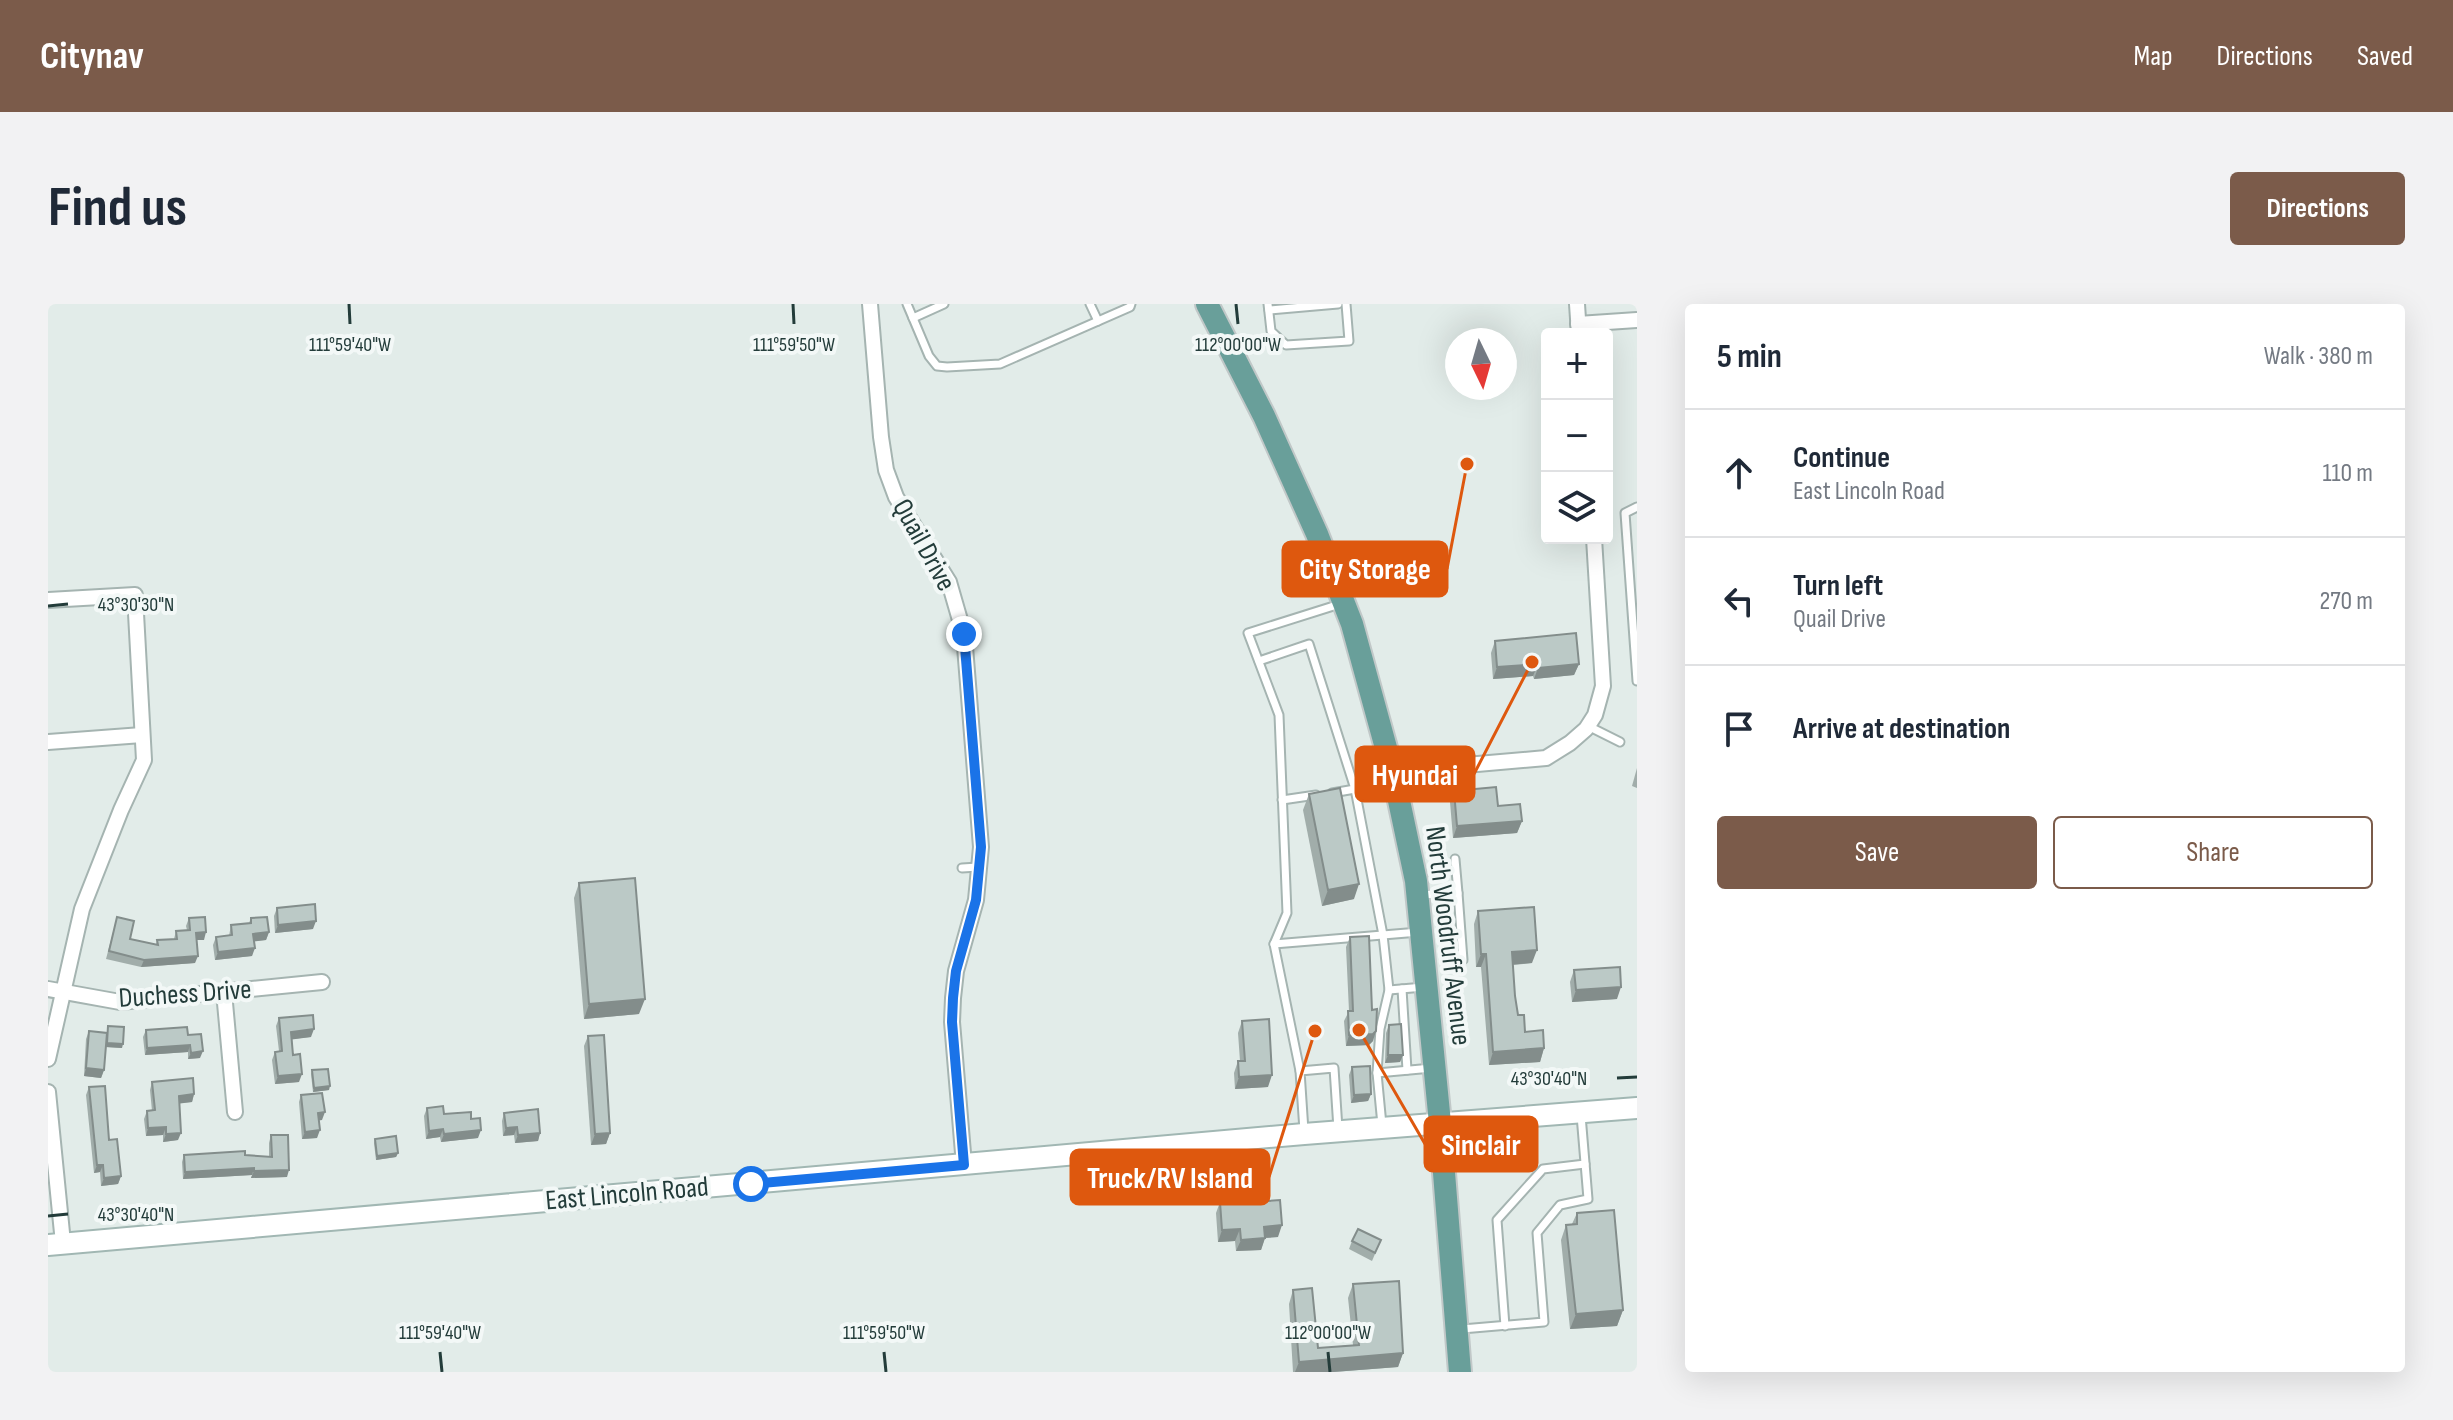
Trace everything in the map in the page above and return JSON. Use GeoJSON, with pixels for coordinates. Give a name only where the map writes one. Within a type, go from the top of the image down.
{"type":"FeatureCollection","features":[{"type":"Feature","properties":{"kind":"main road","name":"North Woodruff Avenue"},"geometry":{"type":"LineString","coordinates":[[1207,304],[1270,429],[1317,534],[1344,603],[1394,777],[1421,932],[1460,1372]]}},
{"type":"Feature","properties":{"kind":"main road","name":"East Lincoln Road"},"geometry":{"type":"LineString","coordinates":[[55,1244],[1338,1131],[1637,1108]]}},
{"type":"Feature","properties":{"kind":"street","name":"Quail Drive"},"geometry":{"type":"LineString","coordinates":[[870,304],[886,470],[896,497],[949,582],[964,634],[981,847],[976,900],[956,971],[953,998],[952,1022],[964,1165]]}},
{"type":"Feature","properties":{"kind":"street"},"geometry":{"type":"LineString","coordinates":[[1577,304],[1579,328]]}},
{"type":"Feature","properties":{"kind":"street"},"geometry":{"type":"LineString","coordinates":[[1585,328],[1637,320]]}},
{"type":"Feature","properties":{"kind":"street"},"geometry":{"type":"LineString","coordinates":[[1394,777],[1443,767],[1546,758],[1570,743],[1588,726],[1595,715],[1603,686],[1594,544]]}},
{"type":"Feature","properties":{"kind":"street"},"geometry":{"type":"LineString","coordinates":[[48,600],[135,595],[144,760],[82,909],[55,991],[48,1059]]}},
{"type":"Feature","properties":{"kind":"street"},"geometry":{"type":"LineString","coordinates":[[48,742],[142,735]]}},
{"type":"Feature","properties":{"kind":"street","name":"Duchess Drive"},"geometry":{"type":"LineString","coordinates":[[55,991],[120,1002],[322,982]]}},
{"type":"Feature","properties":{"kind":"street"},"geometry":{"type":"LineString","coordinates":[[224,992],[235,1112]]}},
{"type":"Feature","properties":{"kind":"street"},"geometry":{"type":"LineString","coordinates":[[48,1092],[55,1244]]}},
{"type":"Feature","properties":{"kind":"lane"},"geometry":{"type":"LineString","coordinates":[[907,304],[929,356],[937,366],[947,367],[1000,364],[1131,304]]}},
{"type":"Feature","properties":{"kind":"lane"},"geometry":{"type":"LineString","coordinates":[[913,318],[944,304]]}},
{"type":"Feature","properties":{"kind":"lane"},"geometry":{"type":"LineString","coordinates":[[1090,304],[1098,321]]}},
{"type":"Feature","properties":{"kind":"lane"},"geometry":{"type":"LineString","coordinates":[[1338,304],[1268,307],[1271,331],[1286,345],[1349,341],[1346,304]]}},
{"type":"Feature","properties":{"kind":"lane"},"geometry":{"type":"LineString","coordinates":[[1637,507],[1625,513],[1637,681]]}},
{"type":"Feature","properties":{"kind":"lane"},"geometry":{"type":"LineString","coordinates":[[1304,1134],[1300,1071],[1274,944],[1287,913],[1279,715],[1248,633],[1344,603]]}},
{"type":"Feature","properties":{"kind":"lane"},"geometry":{"type":"LineString","coordinates":[[1259,661],[1309,644],[1355,789],[1383,935],[1389,990],[1380,1029],[1377,1073],[1382,1128]]}},
{"type":"Feature","properties":{"kind":"lane"},"geometry":{"type":"LineString","coordinates":[[1588,726],[1620,742]]}},
{"type":"Feature","properties":{"kind":"lane"},"geometry":{"type":"LineString","coordinates":[[1282,800],[1355,789],[1394,777]]}},
{"type":"Feature","properties":{"kind":"lane"},"geometry":{"type":"LineString","coordinates":[[1455,859],[1463,960]]}},
{"type":"Feature","properties":{"kind":"lane"},"geometry":{"type":"LineString","coordinates":[[962,868],[980,867]]}},
{"type":"Feature","properties":{"kind":"lane"},"geometry":{"type":"LineString","coordinates":[[1417,896],[1458,893]]}},
{"type":"Feature","properties":{"kind":"lane"},"geometry":{"type":"LineString","coordinates":[[1274,944],[1421,932]]}},
{"type":"Feature","properties":{"kind":"lane"},"geometry":{"type":"LineString","coordinates":[[1389,990],[1426,987]]}},
{"type":"Feature","properties":{"kind":"lane"},"geometry":{"type":"LineString","coordinates":[[1402,989],[1407,1070]]}},
{"type":"Feature","properties":{"kind":"lane"},"geometry":{"type":"LineString","coordinates":[[1300,1071],[1334,1068],[1338,1131]]}},
{"type":"Feature","properties":{"kind":"lane"},"geometry":{"type":"LineString","coordinates":[[1377,1073],[1434,1068]]}},
{"type":"Feature","properties":{"kind":"lane"},"geometry":{"type":"LineString","coordinates":[[1456,1330],[1544,1322],[1537,1233],[1560,1205],[1587,1201],[1581,1112]]}},
{"type":"Feature","properties":{"kind":"lane"},"geometry":{"type":"LineString","coordinates":[[1505,1326],[1497,1220],[1543,1169],[1585,1164]]}},
{"type":"Feature","properties":{"kind":"building"},"geometry":{"type":"Polygon","coordinates":[[[1576,633],[1579,664],[1538,668],[1538,664],[1497,667],[1495,641],[1576,633]]]}},
{"type":"Feature","properties":{"kind":"building"},"geometry":{"type":"Polygon","coordinates":[[[1496,787],[1498,806],[1520,804],[1522,821],[1457,826],[1454,791],[1496,787]]]}},
{"type":"Feature","properties":{"kind":"building"},"geometry":{"type":"Polygon","coordinates":[[[1340,788],[1359,884],[1328,890],[1309,794],[1340,788]]]}},
{"type":"Feature","properties":{"kind":"building"},"geometry":{"type":"Polygon","coordinates":[[[635,878],[645,999],[589,1004],[579,883],[635,878]]]}},
{"type":"Feature","properties":{"kind":"building"},"geometry":{"type":"Polygon","coordinates":[[[315,904],[316,921],[278,925],[277,908],[315,904]]]}},
{"type":"Feature","properties":{"kind":"building"},"geometry":{"type":"Polygon","coordinates":[[[1534,907],[1537,950],[1512,952],[1515,996],[1518,1015],[1524,1015],[1525,1032],[1543,1030],[1544,1048],[1493,1052],[1486,954],[1481,954],[1478,911],[1534,907]]]}},
{"type":"Feature","properties":{"kind":"building"},"geometry":{"type":"Polygon","coordinates":[[[117,917],[134,921],[130,939],[158,945],[157,940],[177,939],[176,931],[190,930],[189,918],[205,917],[206,932],[196,933],[198,956],[144,960],[109,951],[117,917]]]}},
{"type":"Feature","properties":{"kind":"building"},"geometry":{"type":"Polygon","coordinates":[[[267,917],[269,932],[253,934],[255,948],[218,952],[216,937],[232,935],[231,925],[251,923],[251,918],[267,917]]]}},
{"type":"Feature","properties":{"kind":"building"},"geometry":{"type":"Polygon","coordinates":[[[1369,936],[1372,1010],[1377,1009],[1376,1031],[1373,1034],[1349,1035],[1348,1011],[1353,1011],[1350,937],[1369,936]]]}},
{"type":"Feature","properties":{"kind":"building"},"geometry":{"type":"Polygon","coordinates":[[[1620,967],[1621,987],[1576,990],[1574,970],[1620,967]]]}},
{"type":"Feature","properties":{"kind":"building"},"geometry":{"type":"Polygon","coordinates":[[[313,1015],[314,1029],[291,1032],[293,1055],[300,1054],[302,1074],[278,1076],[275,1052],[282,1051],[279,1018],[313,1015]]]}},
{"type":"Feature","properties":{"kind":"building"},"geometry":{"type":"Polygon","coordinates":[[[1269,1019],[1272,1075],[1239,1077],[1238,1061],[1245,1061],[1242,1021],[1269,1019]]]}},
{"type":"Feature","properties":{"kind":"building"},"geometry":{"type":"Polygon","coordinates":[[[1401,1024],[1403,1055],[1388,1055],[1389,1025],[1401,1024]]]}},
{"type":"Feature","properties":{"kind":"building"},"geometry":{"type":"Polygon","coordinates":[[[108,1026],[124,1027],[123,1044],[107,1043],[108,1026]]]}},
{"type":"Feature","properties":{"kind":"building"},"geometry":{"type":"Polygon","coordinates":[[[187,1027],[188,1035],[201,1034],[203,1051],[191,1053],[190,1045],[147,1048],[146,1030],[187,1027]]]}},
{"type":"Feature","properties":{"kind":"building"},"geometry":{"type":"Polygon","coordinates":[[[89,1031],[107,1033],[104,1070],[86,1068],[89,1031]]]}},
{"type":"Feature","properties":{"kind":"building"},"geometry":{"type":"Polygon","coordinates":[[[604,1035],[610,1133],[595,1134],[588,1036],[604,1035]]]}},
{"type":"Feature","properties":{"kind":"building"},"geometry":{"type":"Polygon","coordinates":[[[1370,1066],[1371,1094],[1354,1095],[1352,1067],[1370,1066]]]}},
{"type":"Feature","properties":{"kind":"building"},"geometry":{"type":"Polygon","coordinates":[[[328,1069],[330,1086],[314,1088],[312,1070],[328,1069]]]}},
{"type":"Feature","properties":{"kind":"building"},"geometry":{"type":"Polygon","coordinates":[[[193,1078],[194,1094],[179,1096],[181,1133],[166,1134],[166,1127],[148,1128],[147,1111],[155,1110],[152,1082],[193,1078]]]}},
{"type":"Feature","properties":{"kind":"building"},"geometry":{"type":"Polygon","coordinates":[[[105,1086],[109,1140],[117,1139],[121,1176],[104,1178],[103,1165],[97,1165],[89,1087],[105,1086]]]}},
{"type":"Feature","properties":{"kind":"building"},"geometry":{"type":"Polygon","coordinates":[[[322,1093],[325,1112],[318,1113],[320,1130],[305,1132],[301,1095],[322,1093]]]}},
{"type":"Feature","properties":{"kind":"building"},"geometry":{"type":"Polygon","coordinates":[[[443,1106],[444,1114],[471,1112],[471,1119],[480,1118],[481,1130],[444,1134],[443,1129],[429,1131],[427,1108],[443,1106]]]}},
{"type":"Feature","properties":{"kind":"building"},"geometry":{"type":"Polygon","coordinates":[[[538,1109],[540,1133],[518,1135],[517,1127],[506,1128],[504,1113],[538,1109]]]}},
{"type":"Feature","properties":{"kind":"building"},"geometry":{"type":"Polygon","coordinates":[[[271,1135],[288,1135],[289,1170],[254,1171],[254,1168],[185,1172],[184,1155],[245,1151],[245,1155],[272,1157],[271,1135]]]}},
{"type":"Feature","properties":{"kind":"building"},"geometry":{"type":"Polygon","coordinates":[[[396,1136],[398,1153],[377,1156],[375,1139],[396,1136]]]}},
{"type":"Feature","properties":{"kind":"building"},"geometry":{"type":"Polygon","coordinates":[[[1244,1195],[1255,1202],[1280,1200],[1282,1225],[1264,1227],[1265,1238],[1241,1240],[1240,1229],[1222,1230],[1220,1202],[1245,1200],[1244,1195]]]}},
{"type":"Feature","properties":{"kind":"building"},"geometry":{"type":"Polygon","coordinates":[[[1614,1210],[1623,1310],[1576,1314],[1566,1225],[1577,1224],[1577,1213],[1614,1210]]]}},
{"type":"Feature","properties":{"kind":"building"},"geometry":{"type":"Polygon","coordinates":[[[1358,1229],[1381,1240],[1375,1253],[1352,1241],[1358,1229]]]}},
{"type":"Feature","properties":{"kind":"building"},"geometry":{"type":"Polygon","coordinates":[[[1399,1281],[1403,1353],[1299,1362],[1293,1290],[1312,1288],[1318,1348],[1359,1345],[1353,1284],[1399,1281]]]}},
{"type":"Feature","properties":{"kind":"place","name":"City Storage"},"geometry":{"type":"Point","coordinates":[1467,464]}},
{"type":"Feature","properties":{"kind":"place","name":"Hyundai"},"geometry":{"type":"Point","coordinates":[1532,662]}},
{"type":"Feature","properties":{"kind":"place","name":"Sinclair"},"geometry":{"type":"Point","coordinates":[1359,1030]}},
{"type":"Feature","properties":{"kind":"place","name":"Truck/RV Island"},"geometry":{"type":"Point","coordinates":[1315,1031]}},
{"type":"Feature","properties":{"kind":"route"},"geometry":{"type":"LineString","coordinates":[[751,1184],[964,1165],[952,1022],[953,998],[956,971],[976,900],[981,847],[964,634]]}}]}
